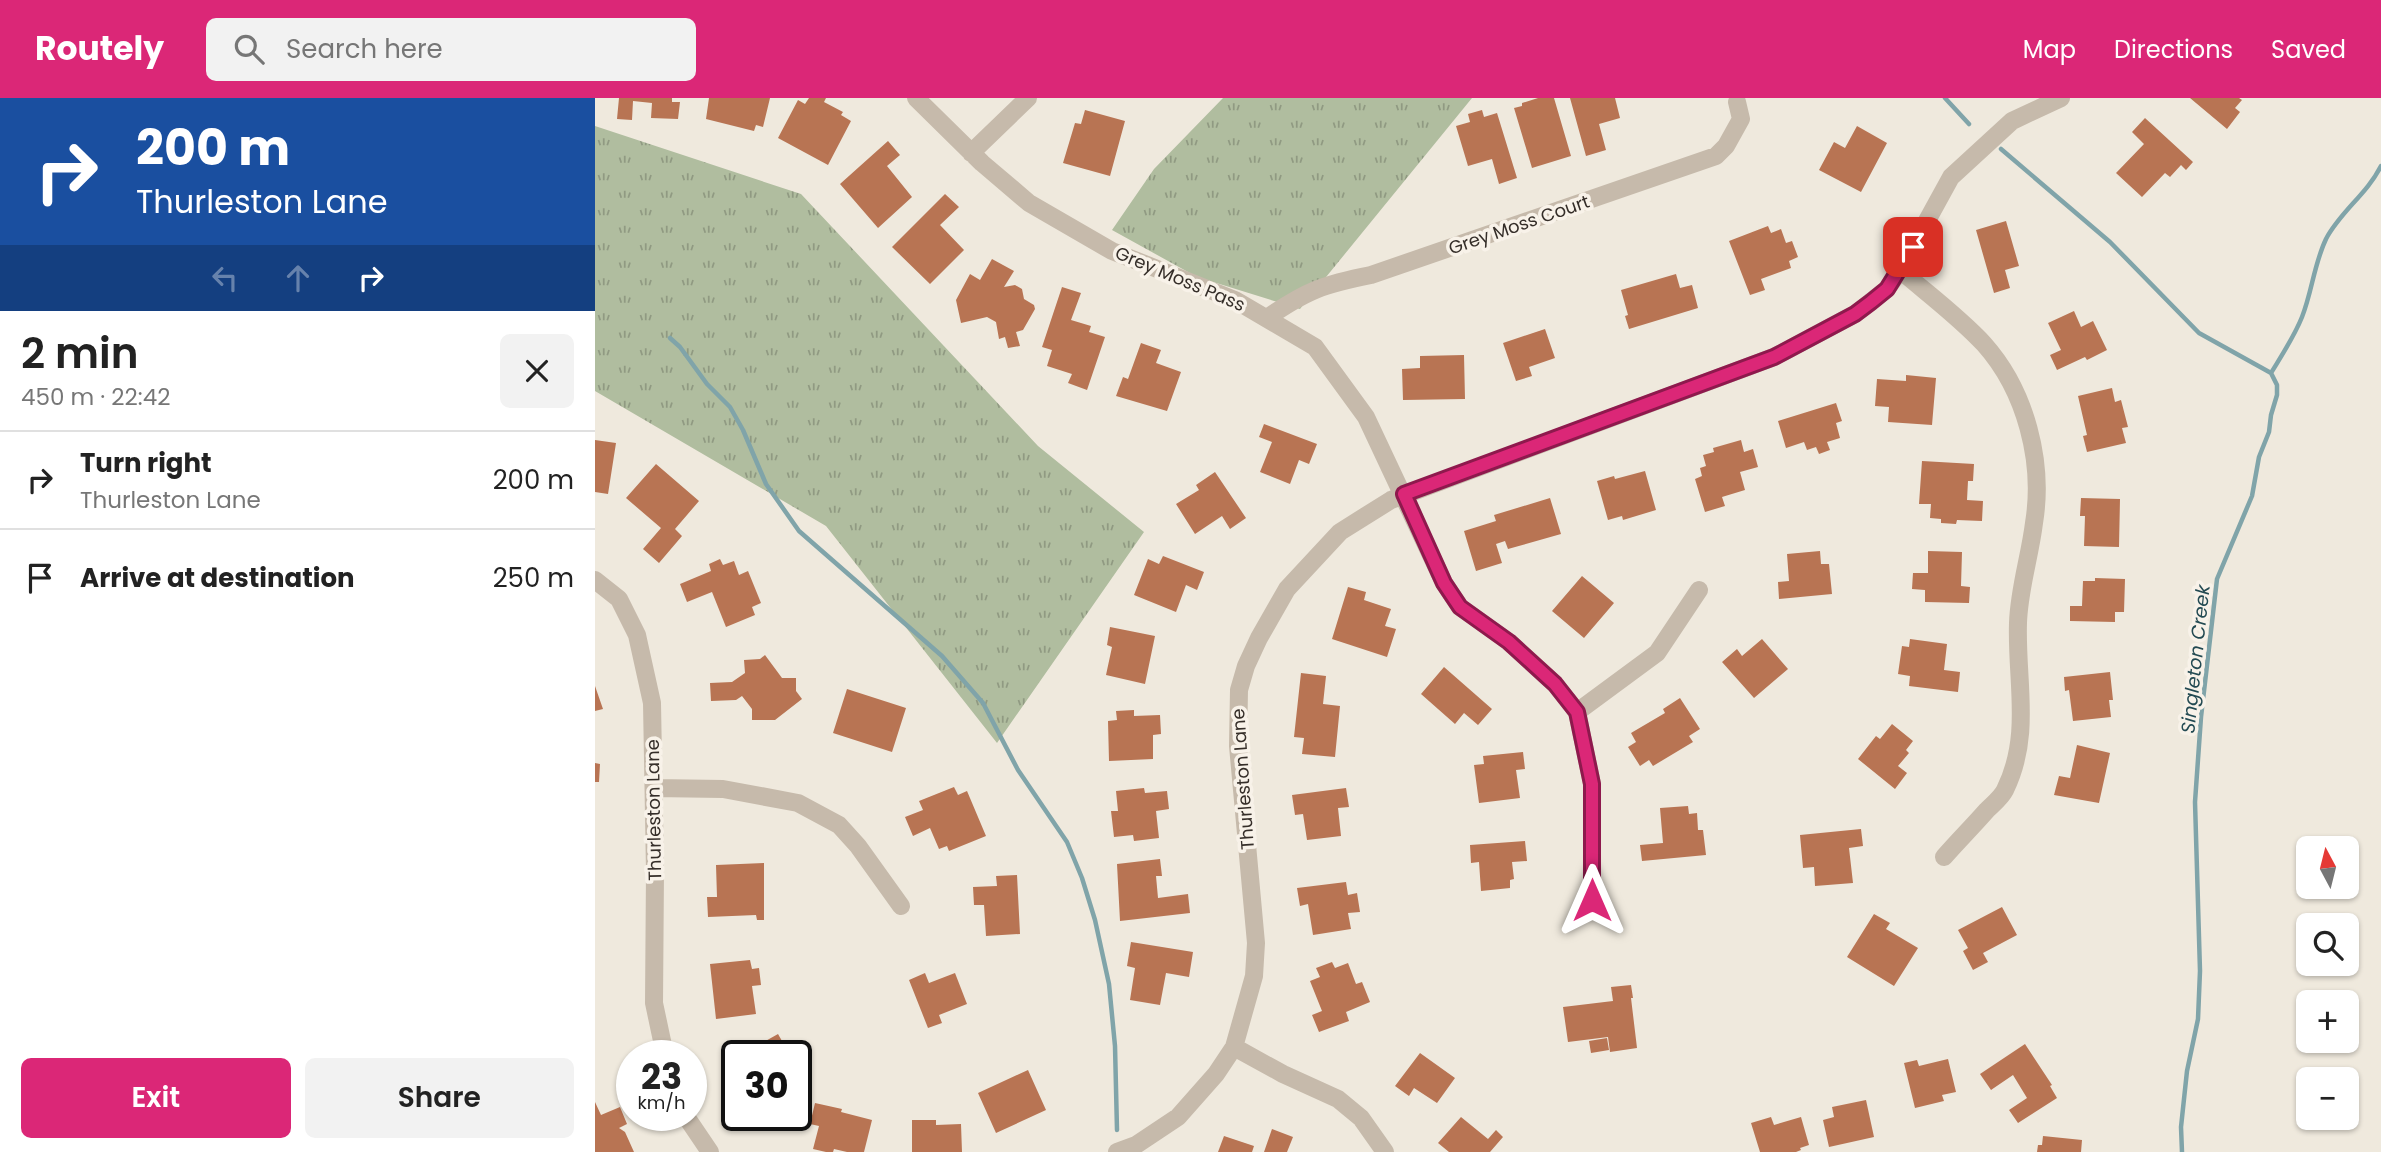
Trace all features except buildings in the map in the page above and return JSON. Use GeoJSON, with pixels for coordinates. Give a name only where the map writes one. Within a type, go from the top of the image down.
{"type":"FeatureCollection","features":[{"type":"Feature","properties":{"kind":"street","name":"Grey Moss Pass"},"geometry":{"type":"LineString","coordinates":[[916,98],[971,153],[1029,203],[1112,251],[1235,300],[1315,347],[1366,417],[1444,583],[1460,607],[1509,642],[1537,667],[1555,684],[1577,712]]}},
{"type":"Feature","properties":{"kind":"street"},"geometry":{"type":"LineString","coordinates":[[971,153],[1028,98]]}},
{"type":"Feature","properties":{"kind":"street","name":"Thurleston Lane"},"geometry":{"type":"LineString","coordinates":[[1117,1152],[1136,1145],[1178,1117],[1216,1074],[1234,1047],[1254,976],[1256,943],[1238,746],[1239,690],[1259,638],[1287,589],[1340,532],[1404,494],[1774,357],[1855,314],[1887,289],[1901,270],[1951,177],[2012,121],[2060,98]]}},
{"type":"Feature","properties":{"kind":"street","name":"Grey Moss Court"},"geometry":{"type":"LineString","coordinates":[[1267,318],[1317,288],[1371,275],[1716,156],[1726,146],[1741,119],[1737,102]]}},
{"type":"Feature","properties":{"kind":"street"},"geometry":{"type":"LineString","coordinates":[[1901,270],[1984,344],[2004,371],[2017,394],[2027,425],[2038,487],[2035,523],[2018,622],[2022,723],[2019,748],[2004,792],[1944,857]]}},
{"type":"Feature","properties":{"kind":"street","name":"Thurleston Lane"},"geometry":{"type":"LineString","coordinates":[[595,580],[619,599],[637,635],[652,703],[653,1003],[662,1040]]}},
{"type":"Feature","properties":{"kind":"street"},"geometry":{"type":"LineString","coordinates":[[1592,900],[1592,784],[1577,712],[1657,653],[1699,590]]}},
{"type":"Feature","properties":{"kind":"street"},"geometry":{"type":"LineString","coordinates":[[654,788],[723,789],[798,803],[839,825],[858,846],[901,906]]}},
{"type":"Feature","properties":{"kind":"street"},"geometry":{"type":"LineString","coordinates":[[1234,1047],[1283,1074],[1338,1099],[1361,1118],[1385,1152]]}},
{"type":"Feature","properties":{"kind":"street"},"geometry":{"type":"LineString","coordinates":[[695,1131],[710,1152]]}},
{"type":"Feature","properties":{"kind":"green space"},"geometry":{"type":"Polygon","coordinates":[[[1223,98],[1472,98],[1300,309],[1197,277],[1112,230],[1154,169],[1223,98]]]}},
{"type":"Feature","properties":{"kind":"green space"},"geometry":{"type":"Polygon","coordinates":[[[595,126],[801,194],[1038,446],[1144,532],[997,743],[826,526],[595,391],[595,126]]]}},
{"type":"Feature","properties":{"kind":"waterway"},"geometry":{"type":"LineString","coordinates":[[1945,98],[1969,124]]}},
{"type":"Feature","properties":{"kind":"waterway"},"geometry":{"type":"LineString","coordinates":[[2001,149],[2110,242],[2199,333],[2271,373]]}},
{"type":"Feature","properties":{"kind":"waterway","name":"Singleton Creek"},"geometry":{"type":"LineString","coordinates":[[2271,373],[2302,317],[2326,239],[2381,166]]}},
{"type":"Feature","properties":{"kind":"waterway"},"geometry":{"type":"LineString","coordinates":[[670,338],[680,347],[707,384],[730,407],[766,484],[799,531],[942,656],[983,703],[1018,770],[1067,842],[1095,920],[1109,984],[1115,1046],[1117,1130]]}},
{"type":"Feature","properties":{"kind":"waterway","name":"Singleton Creek"},"geometry":{"type":"LineString","coordinates":[[2182,1152],[2181,1127],[2187,1071],[2198,1019],[2200,971],[2195,802],[2201,717],[2217,579],[2252,496],[2259,457],[2269,432],[2277,395],[2277,385],[2271,373]]}},
{"type":"Feature","properties":{"kind":"route"},"geometry":{"type":"LineString","coordinates":[[1592,900],[1592,784],[1577,712],[1555,684],[1509,642],[1460,607],[1444,583],[1404,494],[1774,357],[1855,314],[1871,302],[1887,289],[1913,247]]}}]}
